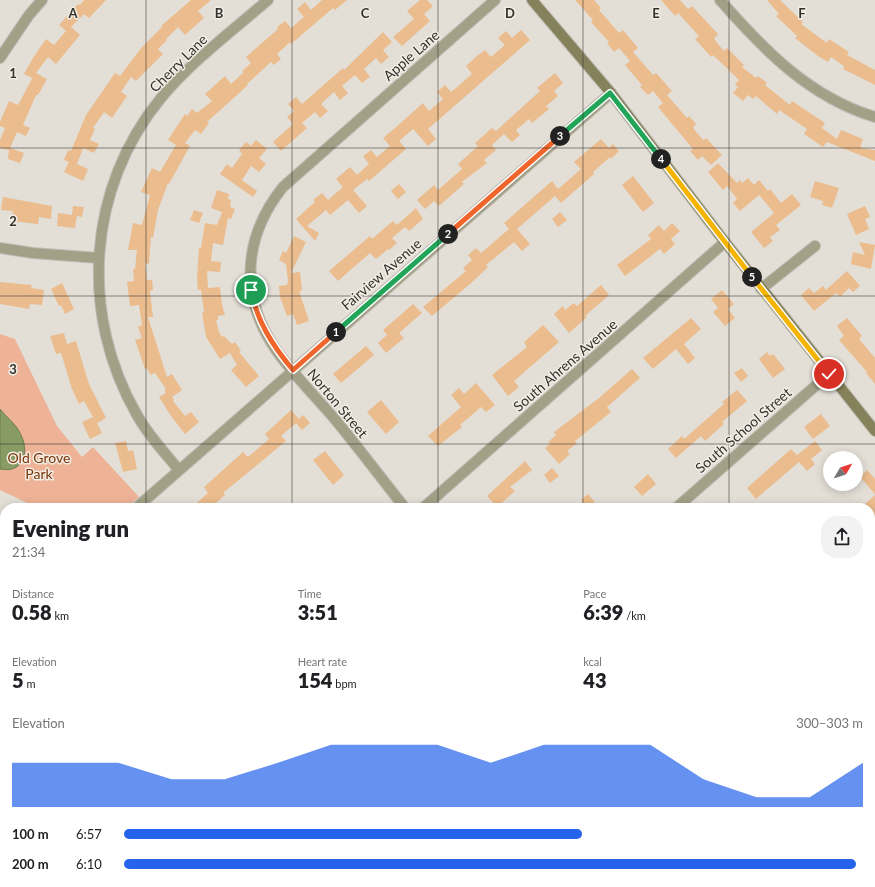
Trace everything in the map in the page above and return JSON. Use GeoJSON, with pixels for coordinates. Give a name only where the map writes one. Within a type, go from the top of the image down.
{"type":"FeatureCollection","features":[{"type":"Feature","properties":{"kind":"street"},"geometry":{"type":"LineString","coordinates":[[0,58],[11,40],[42,0]]}},
{"type":"Feature","properties":{"kind":"street","name":"Cherry Lane"},"geometry":{"type":"LineString","coordinates":[[179,470],[150,435],[137,416],[115,369],[103,325],[100,302],[98,258],[101,230],[110,195],[125,155],[146,118],[176,82],[268,0]]}},
{"type":"Feature","properties":{"kind":"street","name":"Apple Lane"},"geometry":{"type":"LineString","coordinates":[[345,132],[495,0]]}},
{"type":"Feature","properties":{"kind":"street"},"geometry":{"type":"LineString","coordinates":[[532,0],[610,93],[761,289],[875,431]]}},
{"type":"Feature","properties":{"kind":"street"},"geometry":{"type":"LineString","coordinates":[[720,0],[764,49],[796,76],[821,93],[848,107],[875,117]]}},
{"type":"Feature","properties":{"kind":"street","name":"Fairview Avenue"},"geometry":{"type":"LineString","coordinates":[[142,503],[610,93]]}},
{"type":"Feature","properties":{"kind":"street","name":"Norton Street"},"geometry":{"type":"LineString","coordinates":[[345,132],[283,187],[263,216],[253,246],[250,275],[254,302],[258,314],[276,350],[340,425],[401,503]]}},
{"type":"Feature","properties":{"kind":"street","name":"South Ahrens Avenue"},"geometry":{"type":"LineString","coordinates":[[429,503],[725,242]]}},
{"type":"Feature","properties":{"kind":"street"},"geometry":{"type":"LineString","coordinates":[[761,289],[815,246]]}},
{"type":"Feature","properties":{"kind":"street"},"geometry":{"type":"LineString","coordinates":[[0,248],[33,253],[98,258]]}},
{"type":"Feature","properties":{"kind":"street","name":"South School Street"},"geometry":{"type":"LineString","coordinates":[[682,503],[829,374]]}},
{"type":"Feature","properties":{"kind":"green space","name":"Old Grove Park"},"geometry":{"type":"Polygon","coordinates":[[[0,334],[15,339],[57,426],[82,457],[93,447],[139,497],[132,503],[27,503],[0,490],[0,334]]]}},
{"type":"Feature","properties":{"kind":"shaded area"},"geometry":{"type":"Polygon","coordinates":[[[0,409],[18,430],[23,440],[24,447],[23,460],[20,465],[8,470],[0,469],[0,409]]]}},
{"type":"Feature","properties":{"kind":"building"},"geometry":{"type":"Polygon","coordinates":[[[84,0],[106,0],[89,18],[84,14],[71,27],[80,35],[56,64],[48,57],[36,73],[47,79],[38,95],[36,95],[23,125],[30,128],[26,136],[17,132],[10,148],[24,153],[20,163],[8,159],[9,150],[0,148],[0,140],[5,128],[0,126],[0,122],[9,101],[18,105],[33,77],[32,78],[24,74],[33,58],[46,39],[54,45],[66,31],[59,25],[78,4],[80,5],[84,0]]]}},
{"type":"Feature","properties":{"kind":"building"},"geometry":{"type":"Polygon","coordinates":[[[191,0],[211,0],[198,11],[204,18],[185,35],[178,27],[158,49],[163,54],[136,81],[131,77],[121,92],[127,96],[112,118],[104,112],[93,128],[95,129],[90,140],[99,144],[94,153],[83,148],[77,164],[88,169],[83,181],[64,172],[69,162],[64,160],[68,150],[71,151],[86,115],[115,73],[120,76],[142,47],[162,27],[161,26],[191,0]]]}},
{"type":"Feature","properties":{"kind":"building"},"geometry":{"type":"Polygon","coordinates":[[[322,0],[347,0],[335,10],[333,8],[291,44],[290,42],[277,54],[281,59],[274,65],[271,62],[247,84],[248,85],[207,122],[209,123],[201,134],[195,130],[185,143],[190,146],[169,184],[168,183],[158,210],[153,238],[151,237],[149,264],[145,263],[147,280],[152,280],[153,290],[150,291],[153,317],[148,317],[167,377],[172,374],[182,390],[172,397],[174,400],[173,401],[185,416],[191,412],[199,422],[185,434],[159,397],[166,393],[164,390],[166,389],[155,373],[150,375],[147,368],[145,369],[135,340],[142,338],[138,327],[142,325],[139,305],[130,306],[127,282],[134,281],[133,269],[135,269],[137,250],[128,250],[133,223],[142,225],[150,195],[141,192],[152,168],[160,172],[176,145],[168,140],[185,114],[187,116],[192,109],[197,113],[212,101],[205,94],[225,76],[231,84],[244,72],[242,71],[251,63],[246,57],[278,29],[277,27],[285,21],[291,28],[304,17],[297,9],[305,2],[311,10],[322,0]]]}},
{"type":"Feature","properties":{"kind":"building"},"geometry":{"type":"Polygon","coordinates":[[[420,0],[427,0],[433,6],[424,14],[430,21],[402,46],[393,37],[414,19],[407,11],[420,0]]]}},
{"type":"Feature","properties":{"kind":"building"},"geometry":{"type":"Polygon","coordinates":[[[575,0],[594,0],[601,8],[599,10],[619,33],[623,30],[638,48],[633,52],[653,75],[656,73],[672,91],[667,95],[687,118],[689,116],[696,124],[693,128],[703,140],[706,138],[722,155],[711,165],[702,156],[698,160],[690,151],[693,149],[658,107],[663,103],[653,91],[648,95],[640,87],[642,85],[625,65],[630,61],[619,48],[614,52],[607,43],[609,42],[591,22],[593,20],[575,0]]]}},
{"type":"Feature","properties":{"kind":"building"},"geometry":{"type":"Polygon","coordinates":[[[661,0],[680,0],[688,9],[692,6],[718,34],[714,39],[724,51],[727,48],[744,65],[742,67],[756,78],[758,76],[767,83],[765,85],[790,105],[792,101],[825,123],[822,128],[837,139],[841,130],[863,139],[860,148],[875,150],[875,161],[827,142],[823,147],[804,134],[807,129],[779,110],[777,114],[756,96],[753,99],[748,95],[743,101],[733,93],[738,87],[735,84],[739,80],[713,55],[711,57],[695,39],[699,36],[678,13],[675,16],[661,0]]]}},
{"type":"Feature","properties":{"kind":"building"},"geometry":{"type":"Polygon","coordinates":[[[767,0],[780,0],[803,22],[801,24],[827,43],[829,39],[849,52],[847,55],[875,70],[875,85],[843,69],[844,66],[831,57],[828,62],[795,38],[797,36],[776,16],[779,14],[767,0]]]}},
{"type":"Feature","properties":{"kind":"building"},"geometry":{"type":"Polygon","coordinates":[[[521,30],[530,40],[428,129],[436,139],[428,146],[413,129],[399,141],[406,149],[369,181],[367,179],[353,190],[367,206],[359,213],[348,200],[330,215],[326,210],[307,226],[319,233],[315,241],[296,219],[315,202],[313,200],[322,193],[328,200],[343,187],[336,179],[350,167],[357,175],[369,164],[363,156],[371,150],[377,157],[390,146],[383,138],[423,103],[429,111],[443,99],[437,92],[445,85],[451,92],[463,82],[472,74],[466,66],[477,56],[485,50],[491,57],[505,45],[498,38],[506,31],[512,38],[521,30]]]}},
{"type":"Feature","properties":{"kind":"building"},"geometry":{"type":"Polygon","coordinates":[[[383,32],[392,42],[383,50],[389,57],[381,64],[376,58],[364,69],[370,77],[362,83],[355,75],[342,86],[348,93],[340,100],[334,92],[321,104],[328,111],[320,118],[315,112],[302,123],[307,128],[281,151],[273,142],[293,124],[287,117],[294,111],[288,104],[296,97],[302,104],[343,68],[344,70],[383,32]]]}},
{"type":"Feature","properties":{"kind":"building"},"geometry":{"type":"Polygon","coordinates":[[[555,73],[563,83],[554,91],[558,96],[546,106],[549,109],[532,123],[529,119],[516,130],[520,135],[512,142],[504,134],[492,145],[496,150],[484,160],[487,163],[462,182],[464,184],[439,206],[434,201],[425,209],[417,200],[434,185],[438,190],[462,169],[458,164],[478,146],[475,143],[492,128],[496,131],[540,91],[537,88],[555,73]]]}},
{"type":"Feature","properties":{"kind":"building"},"geometry":{"type":"Polygon","coordinates":[[[601,139],[609,148],[613,144],[619,151],[593,172],[594,174],[561,203],[555,196],[517,229],[530,244],[522,251],[514,242],[486,265],[488,267],[470,284],[432,316],[423,307],[466,271],[463,268],[472,260],[468,255],[476,248],[481,253],[509,229],[504,223],[552,181],[558,189],[581,169],[574,162],[601,139]]]}},
{"type":"Feature","properties":{"kind":"building"},"geometry":{"type":"Polygon","coordinates":[[[256,140],[267,149],[259,158],[266,164],[259,172],[251,166],[242,180],[257,191],[253,197],[220,174],[227,164],[232,168],[242,154],[239,150],[246,142],[251,146],[256,140]]]}},
{"type":"Feature","properties":{"kind":"building"},"geometry":{"type":"Polygon","coordinates":[[[718,163],[737,183],[740,180],[742,183],[748,178],[754,185],[759,180],[768,191],[770,189],[781,203],[792,194],[801,205],[776,225],[780,230],[770,237],[773,241],[764,248],[751,232],[774,213],[759,195],[740,211],[733,203],[737,199],[727,186],[723,190],[708,172],[718,163]]]}},
{"type":"Feature","properties":{"kind":"building"},"geometry":{"type":"Polygon","coordinates":[[[633,176],[654,203],[643,212],[622,185],[633,176]]]}},
{"type":"Feature","properties":{"kind":"building"},"geometry":{"type":"Polygon","coordinates":[[[815,181],[839,188],[832,208],[822,205],[823,201],[810,197],[815,181]]]}},
{"type":"Feature","properties":{"kind":"building"},"geometry":{"type":"Polygon","coordinates":[[[399,184],[406,192],[398,199],[391,191],[399,184]]]}},
{"type":"Feature","properties":{"kind":"building"},"geometry":{"type":"Polygon","coordinates":[[[217,190],[229,194],[228,199],[231,200],[230,207],[235,209],[231,219],[228,218],[223,245],[213,243],[211,261],[221,262],[220,272],[207,271],[208,288],[220,287],[225,315],[218,316],[218,320],[216,320],[219,332],[222,337],[224,336],[232,344],[235,342],[241,351],[239,352],[259,376],[246,387],[231,370],[237,365],[230,353],[220,359],[206,337],[202,313],[204,312],[201,290],[198,290],[197,278],[199,248],[201,248],[205,223],[217,225],[222,212],[211,208],[217,190]]]}},
{"type":"Feature","properties":{"kind":"building"},"geometry":{"type":"Polygon","coordinates":[[[3,197],[52,206],[51,219],[39,217],[38,224],[12,221],[13,211],[1,210],[3,197]]]}},
{"type":"Feature","properties":{"kind":"building"},"geometry":{"type":"Polygon","coordinates":[[[73,206],[84,207],[82,217],[77,216],[75,228],[57,226],[58,213],[72,215],[73,206]]]}},
{"type":"Feature","properties":{"kind":"building"},"geometry":{"type":"Polygon","coordinates":[[[865,206],[870,217],[865,219],[869,229],[856,235],[847,214],[865,206]]]}},
{"type":"Feature","properties":{"kind":"building"},"geometry":{"type":"Polygon","coordinates":[[[416,208],[423,219],[409,231],[405,227],[392,238],[397,243],[389,250],[388,249],[376,259],[370,253],[338,281],[329,271],[370,236],[372,239],[393,221],[397,225],[416,208]]]}},
{"type":"Feature","properties":{"kind":"building"},"geometry":{"type":"Polygon","coordinates":[[[194,210],[203,213],[199,223],[190,220],[194,210]]]}},
{"type":"Feature","properties":{"kind":"building"},"geometry":{"type":"Polygon","coordinates":[[[560,212],[567,220],[558,227],[552,219],[560,212]]]}},
{"type":"Feature","properties":{"kind":"building"},"geometry":{"type":"Polygon","coordinates":[[[672,223],[680,231],[671,239],[675,244],[664,254],[660,249],[625,276],[617,265],[651,239],[648,235],[659,225],[664,231],[672,223]]]}},
{"type":"Feature","properties":{"kind":"building"},"geometry":{"type":"Polygon","coordinates":[[[294,236],[306,242],[291,273],[300,272],[302,291],[299,291],[309,321],[297,325],[293,314],[287,316],[280,297],[279,286],[287,285],[288,281],[286,264],[279,260],[283,251],[286,253],[294,236]]]}},
{"type":"Feature","properties":{"kind":"building"},"geometry":{"type":"Polygon","coordinates":[[[859,242],[875,245],[871,269],[851,264],[853,252],[865,255],[859,242]]]}},
{"type":"Feature","properties":{"kind":"building"},"geometry":{"type":"Polygon","coordinates":[[[847,271],[860,286],[853,292],[849,288],[840,297],[836,293],[814,311],[801,295],[809,288],[814,293],[823,286],[826,290],[847,271]]]}},
{"type":"Feature","properties":{"kind":"building"},"geometry":{"type":"Polygon","coordinates":[[[0,282],[32,285],[31,288],[44,290],[42,305],[30,304],[29,309],[0,304],[0,282]]]}},
{"type":"Feature","properties":{"kind":"building"},"geometry":{"type":"Polygon","coordinates":[[[62,283],[74,309],[65,314],[61,305],[59,306],[51,289],[62,283]]]}},
{"type":"Feature","properties":{"kind":"building"},"geometry":{"type":"Polygon","coordinates":[[[601,285],[609,295],[585,316],[587,317],[569,333],[554,314],[563,306],[565,310],[574,303],[577,306],[601,285]]]}},
{"type":"Feature","properties":{"kind":"building"},"geometry":{"type":"Polygon","coordinates":[[[722,290],[734,304],[728,309],[735,318],[725,326],[713,312],[718,308],[711,299],[722,290]]]}},
{"type":"Feature","properties":{"kind":"building"},"geometry":{"type":"Polygon","coordinates":[[[413,304],[422,313],[399,333],[404,338],[386,353],[378,343],[387,335],[383,330],[413,304]]]}},
{"type":"Feature","properties":{"kind":"building"},"geometry":{"type":"Polygon","coordinates":[[[691,318],[701,329],[684,344],[695,358],[688,364],[676,349],[653,369],[643,358],[691,318]]]}},
{"type":"Feature","properties":{"kind":"building"},"geometry":{"type":"Polygon","coordinates":[[[847,318],[862,336],[859,339],[875,358],[875,384],[866,373],[867,372],[839,340],[844,336],[837,326],[847,318]]]}},
{"type":"Feature","properties":{"kind":"building"},"geometry":{"type":"Polygon","coordinates":[[[543,325],[559,342],[514,381],[519,387],[508,396],[492,375],[527,347],[524,342],[543,325]]]}},
{"type":"Feature","properties":{"kind":"building"},"geometry":{"type":"Polygon","coordinates":[[[64,333],[67,344],[76,341],[89,384],[106,418],[97,423],[102,433],[90,439],[82,422],[93,417],[84,401],[79,404],[72,389],[61,353],[56,354],[50,336],[64,333]]]}},
{"type":"Feature","properties":{"kind":"building"},"geometry":{"type":"Polygon","coordinates":[[[366,346],[374,355],[341,383],[333,374],[366,346]]]}},
{"type":"Feature","properties":{"kind":"building"},"geometry":{"type":"Polygon","coordinates":[[[767,352],[770,356],[773,354],[785,369],[773,378],[759,359],[767,352]]]}},
{"type":"Feature","properties":{"kind":"building"},"geometry":{"type":"Polygon","coordinates":[[[742,368],[748,376],[741,382],[734,373],[742,368]]]}},
{"type":"Feature","properties":{"kind":"building"},"geometry":{"type":"Polygon","coordinates":[[[632,369],[640,378],[607,407],[611,412],[575,441],[577,443],[567,451],[570,454],[559,464],[545,448],[550,444],[548,442],[556,435],[554,432],[599,398],[632,369]]]}},
{"type":"Feature","properties":{"kind":"building"},"geometry":{"type":"Polygon","coordinates":[[[476,383],[495,405],[486,412],[481,407],[460,425],[462,427],[438,446],[428,436],[461,407],[451,395],[459,388],[464,394],[476,383]]]}},
{"type":"Feature","properties":{"kind":"building"},"geometry":{"type":"Polygon","coordinates":[[[737,390],[747,401],[722,422],[724,424],[705,441],[701,436],[676,458],[668,449],[682,436],[684,439],[724,404],[722,402],[737,390]]]}},
{"type":"Feature","properties":{"kind":"building"},"geometry":{"type":"Polygon","coordinates":[[[381,400],[399,422],[386,434],[367,412],[381,400]]]}},
{"type":"Feature","properties":{"kind":"building"},"geometry":{"type":"Polygon","coordinates":[[[291,410],[299,419],[303,415],[310,423],[302,430],[296,423],[281,436],[286,441],[223,493],[225,495],[216,503],[197,503],[208,493],[204,487],[243,452],[248,457],[269,439],[265,434],[291,410]]]}},
{"type":"Feature","properties":{"kind":"building"},"geometry":{"type":"Polygon","coordinates":[[[821,414],[830,426],[813,439],[804,427],[821,414]]]}},
{"type":"Feature","properties":{"kind":"building"},"geometry":{"type":"Polygon","coordinates":[[[126,441],[128,451],[133,450],[137,469],[123,472],[115,443],[126,441]]]}},
{"type":"Feature","properties":{"kind":"building"},"geometry":{"type":"Polygon","coordinates":[[[815,441],[822,450],[811,459],[815,464],[807,471],[799,462],[756,499],[747,488],[791,449],[797,455],[815,441]]]}},
{"type":"Feature","properties":{"kind":"building"},"geometry":{"type":"Polygon","coordinates":[[[325,451],[344,475],[333,485],[313,460],[325,451]]]}},
{"type":"Feature","properties":{"kind":"building"},"geometry":{"type":"Polygon","coordinates":[[[525,461],[532,470],[510,487],[515,491],[502,503],[493,503],[487,496],[525,461]]]}},
{"type":"Feature","properties":{"kind":"building"},"geometry":{"type":"Polygon","coordinates":[[[552,468],[559,476],[550,483],[544,475],[552,468]]]}},
{"type":"Feature","properties":{"kind":"building"},"geometry":{"type":"Polygon","coordinates":[[[867,470],[875,479],[875,494],[863,480],[863,474],[867,470]]]}},
{"type":"Feature","properties":{"kind":"building"},"geometry":{"type":"Polygon","coordinates":[[[648,474],[656,484],[642,496],[634,487],[648,474]]]}},
{"type":"Feature","properties":{"kind":"building"},"geometry":{"type":"Polygon","coordinates":[[[588,494],[595,502],[583,503],[581,500],[588,494]]]}},
{"type":"Feature","properties":{"kind":"building"},"geometry":{"type":"Polygon","coordinates":[[[875,495],[875,503],[866,503],[875,495]]]}},
{"type":"Feature","properties":{"kind":"route"},"geometry":{"type":"LineString","coordinates":[[251,290],[262,326],[276,350],[293,370],[610,93],[829,374]]}}]}
